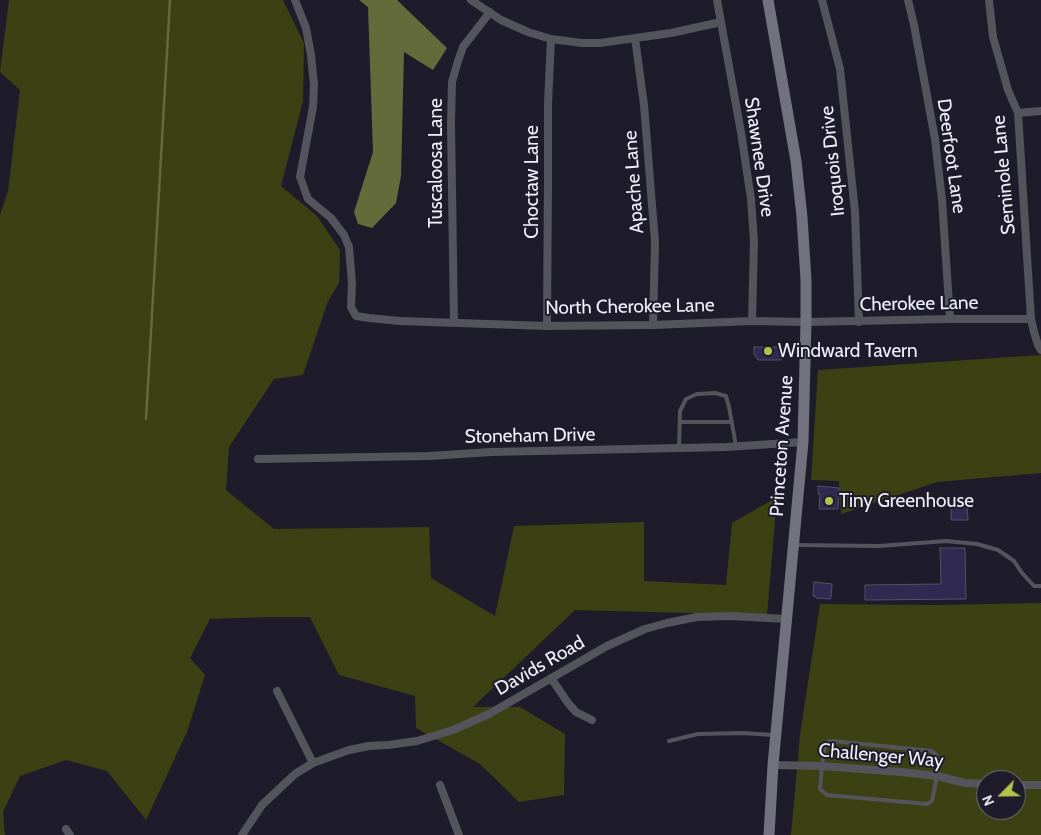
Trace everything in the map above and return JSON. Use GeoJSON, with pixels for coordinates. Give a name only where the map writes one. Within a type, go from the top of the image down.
{"type":"FeatureCollection","features":[{"type":"Feature","properties":{"kind":"main road","name":"Princeton Avenue"},"geometry":{"type":"LineString","coordinates":[[768,0],[796,161],[806,280],[802,442],[773,765],[769,835]]}},
{"type":"Feature","properties":{"kind":"street"},"geometry":{"type":"LineString","coordinates":[[295,0],[306,28],[314,85],[313,107],[300,177],[308,199],[331,218],[344,235],[349,247],[352,284],[351,307],[356,316],[454,323]]}},
{"type":"Feature","properties":{"kind":"street"},"geometry":{"type":"LineString","coordinates":[[471,0],[501,20],[528,32],[551,39],[591,43],[672,33],[721,22]]}},
{"type":"Feature","properties":{"kind":"street","name":"Shawnee Drive"},"geometry":{"type":"LineString","coordinates":[[717,0],[751,199],[754,241],[752,321]]}},
{"type":"Feature","properties":{"kind":"street","name":"Iroquois Drive"},"geometry":{"type":"LineString","coordinates":[[822,0],[840,68],[855,212],[859,322]]}},
{"type":"Feature","properties":{"kind":"street","name":"Deerfoot Lane"},"geometry":{"type":"LineString","coordinates":[[908,0],[935,138],[942,200],[950,319]]}},
{"type":"Feature","properties":{"kind":"street","name":"Seminole Lane"},"geometry":{"type":"LineString","coordinates":[[989,0],[993,37],[1008,90],[1018,113],[1032,319],[1034,332],[1041,350]]}},
{"type":"Feature","properties":{"kind":"street","name":"Tuscaloosa Lane"},"geometry":{"type":"LineString","coordinates":[[454,323],[452,82],[464,47],[490,12]]}},
{"type":"Feature","properties":{"kind":"street","name":"Apache Lane"},"geometry":{"type":"LineString","coordinates":[[636,38],[644,105],[655,242],[653,325]]}},
{"type":"Feature","properties":{"kind":"street","name":"Choctaw Lane"},"geometry":{"type":"LineString","coordinates":[[547,326],[548,104],[551,39]]}},
{"type":"Feature","properties":{"kind":"street"},"geometry":{"type":"LineString","coordinates":[[1018,113],[1041,111]]}},
{"type":"Feature","properties":{"kind":"street","name":"Cherokee Lane"},"geometry":{"type":"LineString","coordinates":[[806,322],[1032,319]]}},
{"type":"Feature","properties":{"kind":"street","name":"North Cherokee Lane"},"geometry":{"type":"LineString","coordinates":[[454,323],[547,326],[653,325],[752,321],[806,322]]}},
{"type":"Feature","properties":{"kind":"street","name":"Stoneham Drive"},"geometry":{"type":"LineString","coordinates":[[258,459],[429,456],[490,452],[679,448],[802,442]]}},
{"type":"Feature","properties":{"kind":"street","name":"Davids Road"},"geometry":{"type":"LineString","coordinates":[[242,835],[262,805],[295,774],[314,763],[349,750],[417,741],[452,730],[489,714],[607,646],[645,630],[697,617],[730,616],[787,619]]}},
{"type":"Feature","properties":{"kind":"street"},"geometry":{"type":"LineString","coordinates":[[551,678],[576,712],[592,720]]}},
{"type":"Feature","properties":{"kind":"street"},"geometry":{"type":"LineString","coordinates":[[277,691],[314,763]]}},
{"type":"Feature","properties":{"kind":"street","name":"Challenger Way"},"geometry":{"type":"LineString","coordinates":[[773,765],[822,766],[937,776],[976,783]]}},
{"type":"Feature","properties":{"kind":"street"},"geometry":{"type":"LineString","coordinates":[[440,785],[460,835]]}},
{"type":"Feature","properties":{"kind":"street"},"geometry":{"type":"LineString","coordinates":[[1026,785],[1041,785]]}},
{"type":"Feature","properties":{"kind":"lane"},"geometry":{"type":"LineString","coordinates":[[679,448],[680,411],[686,399],[697,394],[715,393],[726,396],[730,407],[736,446]]}},
{"type":"Feature","properties":{"kind":"lane"},"geometry":{"type":"LineString","coordinates":[[680,422],[732,422]]}},
{"type":"Feature","properties":{"kind":"lane"},"geometry":{"type":"LineString","coordinates":[[793,545],[879,546],[946,541],[977,544],[998,550],[1014,561],[1034,586],[1041,586]]}},
{"type":"Feature","properties":{"kind":"lane"},"geometry":{"type":"LineString","coordinates":[[669,742],[698,734],[742,733],[776,735]]}},
{"type":"Feature","properties":{"kind":"lane"},"geometry":{"type":"LineString","coordinates":[[832,741],[932,752],[938,760],[937,776],[932,801],[928,804],[826,795],[820,789],[825,745],[827,742],[832,741]]}},
{"type":"Feature","properties":{"kind":"shaded area"},"geometry":{"type":"Polygon","coordinates":[[[9,0],[283,0],[304,43],[303,101],[281,186],[317,216],[340,250],[339,283],[328,301],[303,375],[274,379],[229,447],[226,490],[274,529],[429,527],[431,578],[495,616],[514,526],[644,522],[644,581],[726,585],[732,523],[777,497],[767,615],[575,610],[473,707],[520,707],[565,734],[564,795],[519,802],[480,764],[416,728],[415,696],[339,675],[310,617],[210,619],[190,658],[205,675],[187,732],[146,820],[107,771],[66,760],[20,776],[3,812],[5,835],[0,835],[0,215],[8,191],[20,90],[0,72],[9,0]]]}},
{"type":"Feature","properties":{"kind":"shaded area"},"geometry":{"type":"Polygon","coordinates":[[[359,0],[397,0],[447,48],[433,70],[404,52],[401,176],[396,203],[372,228],[358,224],[354,212],[373,152],[368,7],[359,0]]]}},
{"type":"Feature","properties":{"kind":"shaded area"},"geometry":{"type":"Polygon","coordinates":[[[1041,355],[1041,473],[937,482],[841,514],[839,481],[811,480],[818,370],[1041,355]]]}},
{"type":"Feature","properties":{"kind":"shaded area"},"geometry":{"type":"Polygon","coordinates":[[[1041,603],[1041,835],[791,835],[800,735],[820,604],[936,605],[1041,603]]]}},
{"type":"Feature","properties":{"kind":"building","name":"Windward Tavern"},"geometry":{"type":"Polygon","coordinates":[[[754,347],[781,347],[781,360],[758,360],[754,354],[754,347]]]}},
{"type":"Feature","properties":{"kind":"building","name":"Tiny Greenhouse"},"geometry":{"type":"Polygon","coordinates":[[[818,486],[839,488],[838,509],[819,509],[820,494],[818,494],[818,486]]]}},
{"type":"Feature","properties":{"kind":"building"},"geometry":{"type":"Polygon","coordinates":[[[959,504],[967,504],[968,520],[951,520],[951,508],[959,508],[959,504]]]}},
{"type":"Feature","properties":{"kind":"building"},"geometry":{"type":"Polygon","coordinates":[[[940,548],[965,548],[966,599],[865,600],[865,585],[941,584],[940,548]]]}},
{"type":"Feature","properties":{"kind":"building"},"geometry":{"type":"Polygon","coordinates":[[[814,582],[832,584],[830,599],[813,596],[814,582]]]}},
{"type":"Feature","properties":{"kind":"waterway"},"geometry":{"type":"LineString","coordinates":[[146,419],[170,0]]}},
{"type":"Feature","properties":{"kind":"place","name":"Windward Tavern"},"geometry":{"type":"Point","coordinates":[768,351]}},
{"type":"Feature","properties":{"kind":"place","name":"Tiny Greenhouse"},"geometry":{"type":"Point","coordinates":[829,501]}}]}
